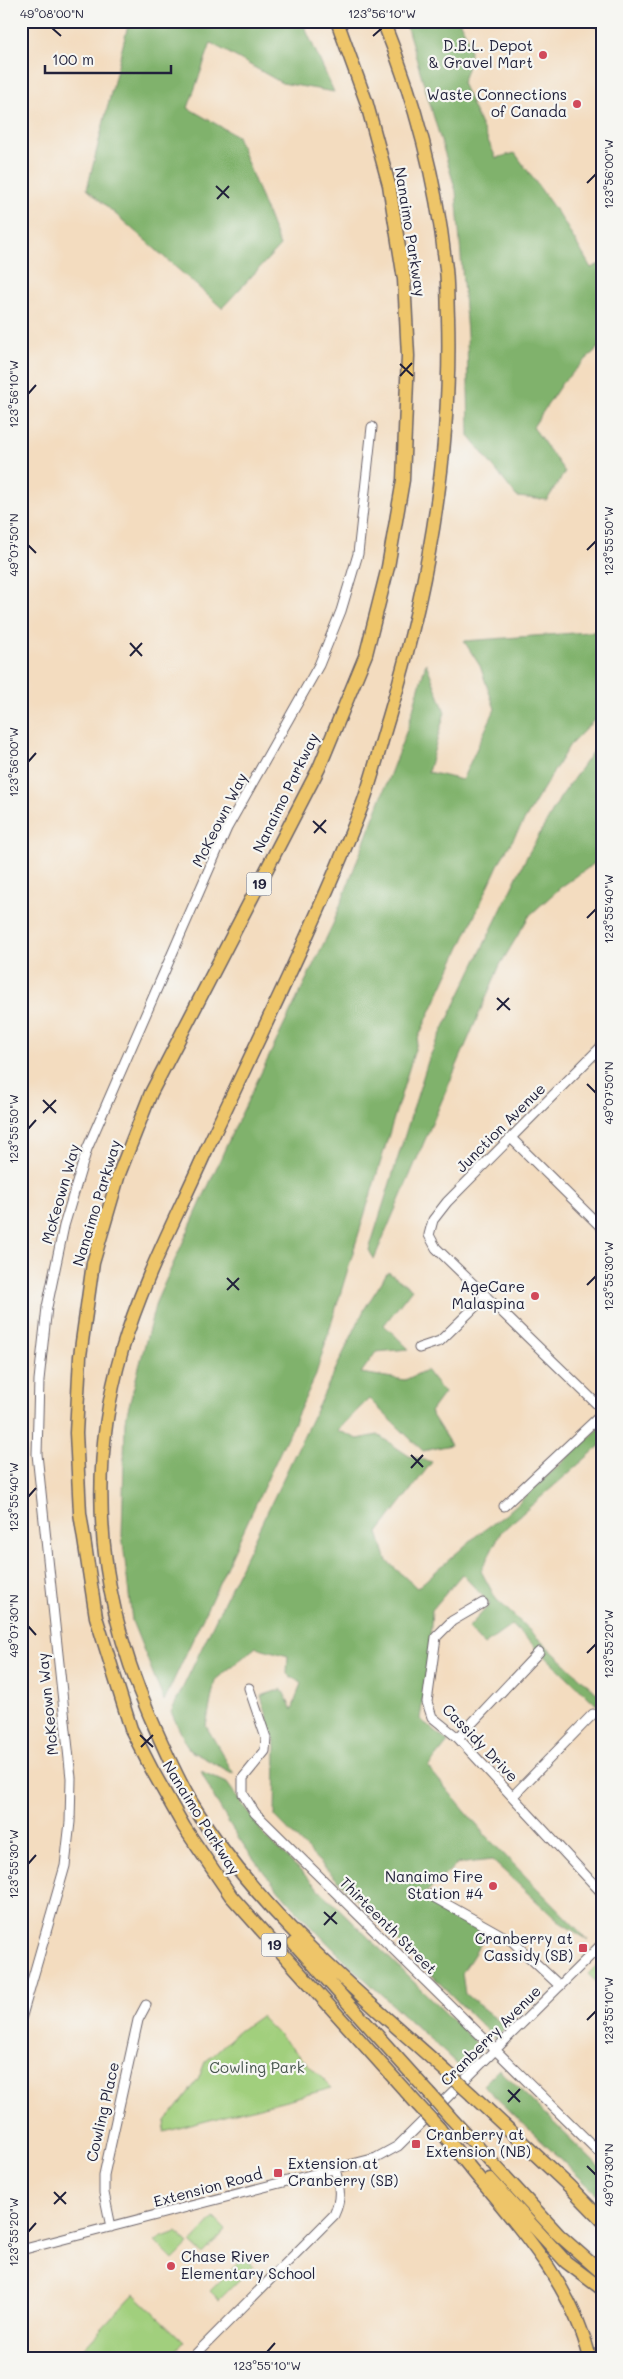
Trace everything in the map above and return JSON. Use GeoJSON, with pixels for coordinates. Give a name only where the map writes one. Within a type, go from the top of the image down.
{"type":"FeatureCollection","features":[{"type":"Feature","properties":{"kind":"highway","name":"Nanaimo Parkway"},"geometry":{"type":"LineString","coordinates":[[337,21],[366,101],[389,185],[404,279],[408,356],[403,480],[388,568],[366,654],[319,768],[151,1093],[119,1174],[93,1263],[80,1356],[76,1433],[80,1513],[96,1617],[118,1691],[131,1729],[184,1827],[231,1896],[439,2128],[550,2268],[568,2298],[590,2358]]}},
{"type":"Feature","properties":{"kind":"highway","name":"Nanaimo Parkway"},"geometry":{"type":"LineString","coordinates":[[383,21],[407,81],[433,186],[446,264],[449,368],[444,454],[423,584],[404,665],[364,799],[316,915],[154,1265],[122,1349],[108,1411],[100,1510],[108,1578],[122,1646],[162,1744],[189,1799],[226,1857],[304,1943],[472,2095],[563,2180],[602,2220]]}},
{"type":"Feature","properties":{"kind":"highway"},"geometry":{"type":"LineString","coordinates":[[226,1857],[240,1878],[280,1926],[450,2117],[558,2235],[602,2273]]}},
{"type":"Feature","properties":{"kind":"highway"},"geometry":{"type":"LineString","coordinates":[[439,2128],[466,2152],[566,2262],[602,2289]]}},
{"type":"Feature","properties":{"kind":"street"},"geometry":{"type":"LineString","coordinates":[[595,21],[602,28]]}},
{"type":"Feature","properties":{"kind":"street","name":"McKeown Way"},"geometry":{"type":"LineString","coordinates":[[21,2019],[65,1866],[70,1822],[70,1778],[37,1454],[39,1380],[47,1307],[62,1235],[88,1149],[227,828],[319,665],[341,611],[358,554],[372,427]]}},
{"type":"Feature","properties":{"kind":"street","name":"Junction Avenue"},"geometry":{"type":"LineString","coordinates":[[486,1296],[436,1248],[428,1235],[433,1220],[447,1202],[602,1046]]}},
{"type":"Feature","properties":{"kind":"street"},"geometry":{"type":"LineString","coordinates":[[510,1138],[602,1228]]}},
{"type":"Feature","properties":{"kind":"street"},"geometry":{"type":"LineString","coordinates":[[419,1348],[440,1341],[486,1296],[602,1409]]}},
{"type":"Feature","properties":{"kind":"street"},"geometry":{"type":"LineString","coordinates":[[504,1506],[602,1414]]}},
{"type":"Feature","properties":{"kind":"street","name":"Cassidy Drive"},"geometry":{"type":"LineString","coordinates":[[483,1602],[452,1620],[436,1637],[428,1702],[432,1717],[458,1738],[602,1893]]}},
{"type":"Feature","properties":{"kind":"street"},"geometry":{"type":"LineString","coordinates":[[458,1738],[539,1652]]}},
{"type":"Feature","properties":{"kind":"street","name":"Thirteenth Street"},"geometry":{"type":"LineString","coordinates":[[249,1688],[266,1738],[265,1751],[243,1778],[243,1794],[255,1813],[495,2052],[602,2155]]}},
{"type":"Feature","properties":{"kind":"street"},"geometry":{"type":"LineString","coordinates":[[513,1796],[593,1714]]}},
{"type":"Feature","properties":{"kind":"street"},"geometry":{"type":"LineString","coordinates":[[430,1895],[512,1941],[560,1986]]}},
{"type":"Feature","properties":{"kind":"street","name":"Cranberry Avenue"},"geometry":{"type":"LineString","coordinates":[[398,2146],[602,1944]]}},
{"type":"Feature","properties":{"kind":"street","name":"Cowling Place"},"geometry":{"type":"LineString","coordinates":[[112,2227],[104,2193],[104,2175],[138,2020],[146,2005]]}},
{"type":"Feature","properties":{"kind":"street","name":"Extension Road"},"geometry":{"type":"LineString","coordinates":[[21,2250],[376,2158],[398,2146]]}},
{"type":"Feature","properties":{"kind":"street"},"geometry":{"type":"LineString","coordinates":[[192,2358],[334,2215],[340,2202],[340,2188],[335,2169]]}},
{"type":"Feature","properties":{"kind":"green space"},"geometry":{"type":"Polygon","coordinates":[[[129,21],[302,21],[334,92],[282,83],[211,43],[188,108],[237,136],[280,246],[222,308],[87,189],[129,21]]]}},
{"type":"Feature","properties":{"kind":"green space"},"geometry":{"type":"Polygon","coordinates":[[[405,21],[459,21],[467,38],[470,52],[468,66],[462,83],[496,158],[515,153],[564,222],[591,268],[602,263],[602,344],[562,383],[533,427],[565,472],[547,500],[517,497],[469,436],[467,334],[456,191],[405,21]]]}},
{"type":"Feature","properties":{"kind":"green space"},"geometry":{"type":"Polygon","coordinates":[[[602,631],[602,712],[569,746],[500,861],[419,1036],[315,1377],[164,1701],[132,1621],[122,1534],[125,1421],[156,1302],[233,1131],[333,924],[408,727],[426,663],[445,712],[428,772],[462,780],[495,709],[480,666],[464,641],[602,631]]]}},
{"type":"Feature","properties":{"kind":"green space"},"geometry":{"type":"Polygon","coordinates":[[[602,738],[602,858],[561,887],[530,915],[500,965],[374,1259],[369,1250],[429,1058],[526,858],[560,798],[602,738]]]}},
{"type":"Feature","properties":{"kind":"green space"},"geometry":{"type":"Polygon","coordinates":[[[388,1272],[412,1289],[384,1325],[409,1349],[376,1352],[361,1373],[405,1380],[426,1370],[444,1393],[430,1412],[451,1445],[423,1451],[369,1399],[337,1430],[358,1439],[378,1435],[409,1456],[432,1462],[378,1533],[387,1561],[417,1588],[477,1535],[505,1515],[602,1426],[602,1444],[501,1532],[481,1571],[496,1599],[602,1698],[602,1710],[512,1625],[484,1645],[468,1628],[490,1604],[462,1574],[432,1610],[429,1655],[420,1719],[448,1742],[428,1767],[485,1835],[588,1940],[558,1921],[492,1860],[457,1864],[420,1898],[487,1934],[462,1973],[465,1994],[506,2027],[495,2039],[275,1817],[276,1746],[261,1696],[282,1689],[292,1710],[301,1683],[287,1674],[288,1656],[256,1647],[215,1680],[206,1726],[234,1774],[189,1750],[171,1712],[365,1308],[388,1272]]]}},
{"type":"Feature","properties":{"kind":"green space"},"geometry":{"type":"Polygon","coordinates":[[[201,1771],[227,1783],[265,1836],[475,2042],[471,2056],[460,2067],[351,1966],[282,1894],[251,1856],[224,1815],[201,1771]]]}},
{"type":"Feature","properties":{"kind":"green space"},"geometry":{"type":"Polygon","coordinates":[[[599,1963],[602,1966],[602,1987],[588,1974],[599,1963]]]}},
{"type":"Feature","properties":{"kind":"green space","name":"Cowling Park"},"geometry":{"type":"Polygon","coordinates":[[[260,2016],[332,2088],[164,2132],[166,2121],[198,2080],[205,2062],[239,2031],[260,2016]]]}},
{"type":"Feature","properties":{"kind":"green space"},"geometry":{"type":"Polygon","coordinates":[[[499,2069],[602,2170],[602,2199],[483,2085],[499,2069]]]}},
{"type":"Feature","properties":{"kind":"green space"},"geometry":{"type":"Polygon","coordinates":[[[214,2218],[226,2230],[203,2254],[191,2243],[214,2218]]]}},
{"type":"Feature","properties":{"kind":"green space"},"geometry":{"type":"Polygon","coordinates":[[[176,2232],[189,2244],[173,2260],[155,2242],[176,2232]]]}},
{"type":"Feature","properties":{"kind":"green space"},"geometry":{"type":"Polygon","coordinates":[[[244,2257],[253,2266],[219,2300],[210,2291],[244,2257]]]}},
{"type":"Feature","properties":{"kind":"green space"},"geometry":{"type":"Polygon","coordinates":[[[134,2294],[184,2342],[169,2358],[74,2358],[134,2294]]]}},
{"type":"Feature","properties":{"kind":"place","name":"D.B.L. Depot & Gravel Mart"},"geometry":{"type":"Point","coordinates":[543,55]}},
{"type":"Feature","properties":{"kind":"place","name":"Waste Connections of Canada"},"geometry":{"type":"Point","coordinates":[577,104]}},
{"type":"Feature","properties":{"kind":"place","name":"AgeCare Malaspina"},"geometry":{"type":"Point","coordinates":[535,1296]}},
{"type":"Feature","properties":{"kind":"place","name":"Nanaimo Fire Station #4"},"geometry":{"type":"Point","coordinates":[493,1886]}},
{"type":"Feature","properties":{"kind":"place","name":"Cranberry at Cassidy (SB)"},"geometry":{"type":"Point","coordinates":[583,1948]}},
{"type":"Feature","properties":{"kind":"place","name":"Cranberry at Extension (NB)"},"geometry":{"type":"Point","coordinates":[416,2144]}},
{"type":"Feature","properties":{"kind":"place","name":"Extension at Cranberry (SB)"},"geometry":{"type":"Point","coordinates":[278,2173]}},
{"type":"Feature","properties":{"kind":"place","name":"Chase River Elementary School"},"geometry":{"type":"Point","coordinates":[171,2266]}}]}
